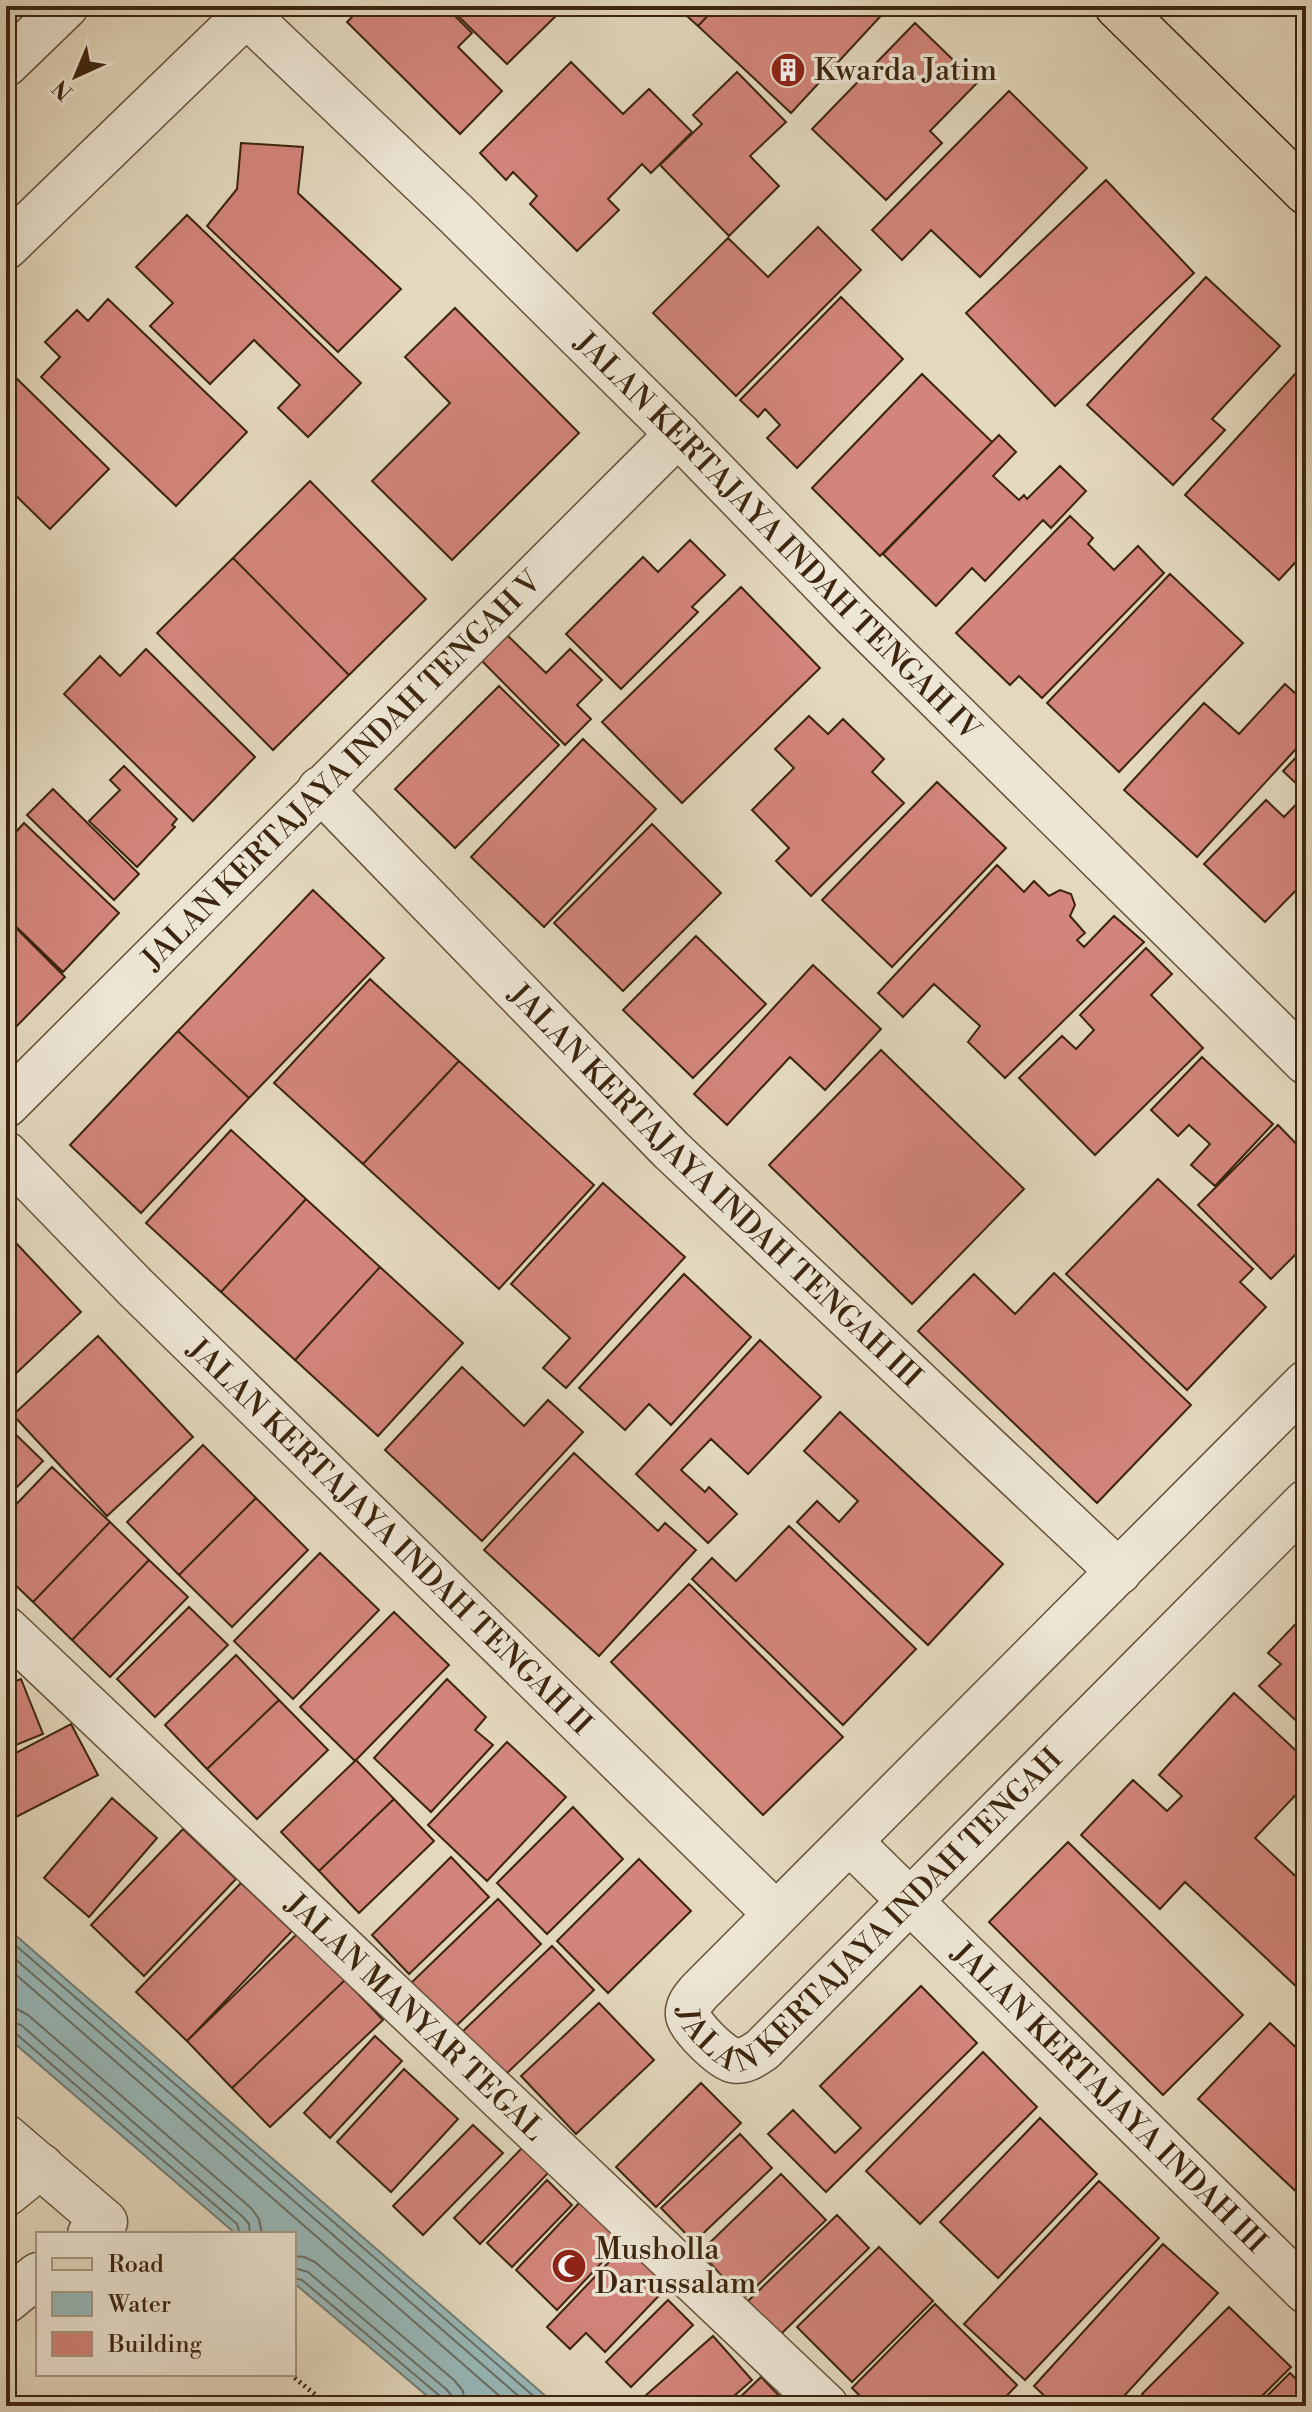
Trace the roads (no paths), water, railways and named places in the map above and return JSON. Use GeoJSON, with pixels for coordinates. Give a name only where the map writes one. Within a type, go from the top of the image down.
{"type":"FeatureCollection","features":[{"type":"Feature","properties":{"kind":"main road"},"geometry":{"type":"LineString","coordinates":[[1117,6],[1306,192]]}},
{"type":"Feature","properties":{"kind":"street"},"geometry":{"type":"LineString","coordinates":[[6,64],[66,6]]}},
{"type":"Feature","properties":{"kind":"street"},"geometry":{"type":"LineString","coordinates":[[6,247],[251,10]]}},
{"type":"Feature","properties":{"kind":"street","name":"JALAN KERTAJAYA INDAH TENGAH IV"},"geometry":{"type":"LineString","coordinates":[[251,10],[678,434],[877,638],[1306,1062]]}},
{"type":"Feature","properties":{"kind":"street","name":"JALAN KERTAJAYA INDAH TENGAH V"},"geometry":{"type":"LineString","coordinates":[[6,1105],[678,434]]}},
{"type":"Feature","properties":{"kind":"street","name":"JALAN KERTAJAYA INDAH TENGAH III"},"geometry":{"type":"LineString","coordinates":[[320,789],[671,1150],[1119,1572]]}},
{"type":"Feature","properties":{"kind":"street","name":"JALAN KERTAJAYA INDAH TENGAH II"},"geometry":{"type":"LineString","coordinates":[[6,1154],[157,1309],[776,1914]]}},
{"type":"Feature","properties":{"kind":"street","name":"JALAN KERTAJAYA INDAH TENGAH"},"geometry":{"type":"LineString","coordinates":[[1306,1383],[776,1914],[690,2004],[690,2022],[719,2053],[734,2061],[746,2060],[762,2050],[1306,1502]]}},
{"type":"Feature","properties":{"kind":"street","name":"JALAN MANYAR TEGAL"},"geometry":{"type":"LineString","coordinates":[[6,1629],[826,2406]]}},
{"type":"Feature","properties":{"kind":"street","name":"JALAN KERTAJAYA INDAH III"},"geometry":{"type":"LineString","coordinates":[[850,1842],[1306,2291]]}},
{"type":"Feature","properties":{"kind":"street"},"geometry":{"type":"LineString","coordinates":[[6,2137],[41,2166],[97,2228]]}},
{"type":"Feature","properties":{"kind":"street"},"geometry":{"type":"LineString","coordinates":[[6,2194],[41,2166]]}},
{"type":"Feature","properties":{"kind":"street"},"geometry":{"type":"LineString","coordinates":[[6,2301],[36,2277]]}},
{"type":"Feature","properties":{"kind":"water"},"geometry":{"type":"Polygon","coordinates":[[[6,1927],[557,2406],[439,2406],[296,2285],[296,2232],[234,2232],[6,2036],[6,1927]]]}},
{"type":"Feature","properties":{"kind":"place","name":"Kwarda Jatim"},"geometry":{"type":"Point","coordinates":[788,70]}},
{"type":"Feature","properties":{"kind":"place","name":"Musholla Darussalam"},"geometry":{"type":"Point","coordinates":[569,2266]}}]}
